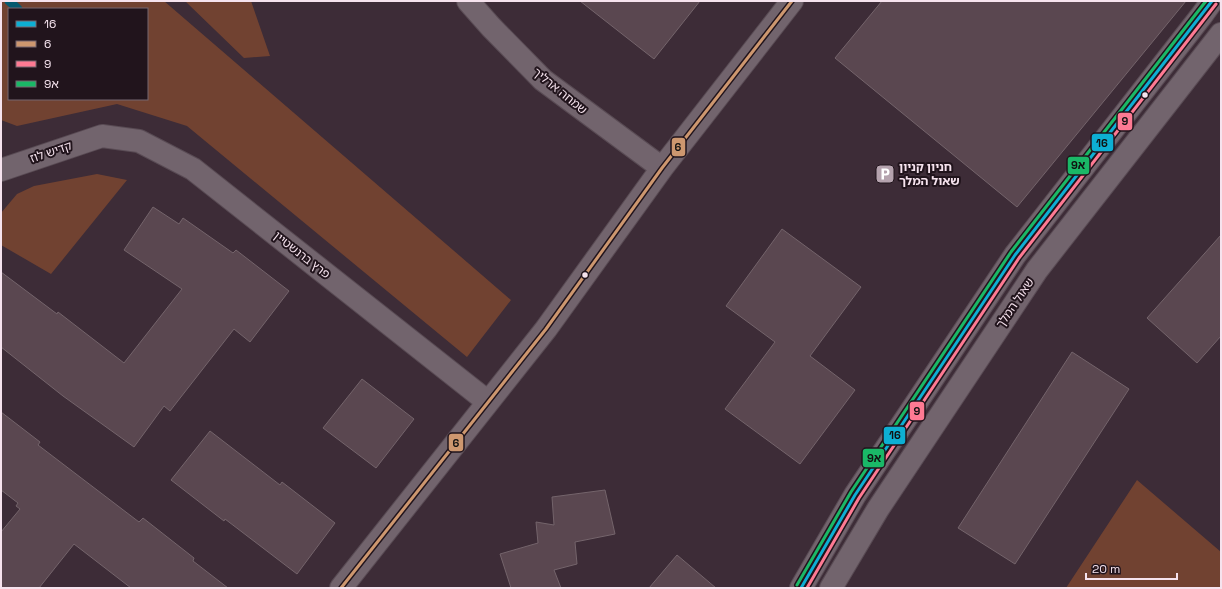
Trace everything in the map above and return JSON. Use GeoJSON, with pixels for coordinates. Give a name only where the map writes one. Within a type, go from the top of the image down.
{"type":"FeatureCollection","features":[{"type":"Feature","properties":{"kind":"street","name":"שמחה ארליך"},"geometry":{"type":"LineString","coordinates":[[468,1],[542,80],[662,168]]}},
{"type":"Feature","properties":{"kind":"street"},"geometry":{"type":"LineString","coordinates":[[341,588],[546,329],[662,168],[792,1]]}},
{"type":"Feature","properties":{"kind":"street"},"geometry":{"type":"LineString","coordinates":[[801,588],[856,495],[1015,255],[1212,1]]}},
{"type":"Feature","properties":{"kind":"street","name":"שאול המלך"},"geometry":{"type":"LineString","coordinates":[[831,588],[878,509],[1037,270],[1221,34]]}},
{"type":"Feature","properties":{"kind":"street","name":"קדיש לוז"},"geometry":{"type":"LineString","coordinates":[[1,170],[102,136]]}},
{"type":"Feature","properties":{"kind":"street","name":"פרץ ברנשטיין"},"geometry":{"type":"LineString","coordinates":[[102,136],[139,141],[193,169],[488,402]]}},
{"type":"Feature","properties":{"kind":"shaded area"},"geometry":{"type":"Polygon","coordinates":[[[1,1],[164,1],[511,300],[467,357],[187,126],[117,104],[17,126],[1,120],[1,1]]]}},
{"type":"Feature","properties":{"kind":"shaded area"},"geometry":{"type":"Polygon","coordinates":[[[185,1],[251,1],[270,56],[244,58],[185,1]]]}},
{"type":"Feature","properties":{"kind":"shaded area"},"geometry":{"type":"Polygon","coordinates":[[[97,174],[127,180],[51,274],[1,245],[1,213],[17,194],[34,186],[97,174]]]}},
{"type":"Feature","properties":{"kind":"shaded area"},"geometry":{"type":"Polygon","coordinates":[[[1137,480],[1221,552],[1221,588],[1066,588],[1137,480]]]}},
{"type":"Feature","properties":{"kind":"building"},"geometry":{"type":"Polygon","coordinates":[[[580,1],[700,1],[654,59],[580,1]]]}},
{"type":"Feature","properties":{"kind":"building"},"geometry":{"type":"Polygon","coordinates":[[[882,1],[1186,1],[1017,207],[835,58],[882,1]]]}},
{"type":"Feature","properties":{"kind":"building"},"geometry":{"type":"Polygon","coordinates":[[[153,207],[179,224],[183,218],[233,253],[236,250],[289,291],[250,342],[234,329],[170,411],[164,406],[134,447],[63,396],[1,347],[1,272],[57,314],[58,312],[124,363],[182,289],[124,250],[153,207]]]}},
{"type":"Feature","properties":{"kind":"building"},"geometry":{"type":"Polygon","coordinates":[[[782,229],[861,287],[810,356],[855,390],[800,464],[725,409],[775,342],[726,306],[782,229]]]}},
{"type":"Feature","properties":{"kind":"building"},"geometry":{"type":"Polygon","coordinates":[[[1221,235],[1221,336],[1197,363],[1147,318],[1221,235]]]}},
{"type":"Feature","properties":{"kind":"building"},"geometry":{"type":"Polygon","coordinates":[[[1072,352],[1129,389],[1015,564],[958,528],[1072,352]]]}},
{"type":"Feature","properties":{"kind":"building"},"geometry":{"type":"Polygon","coordinates":[[[362,379],[414,419],[376,468],[323,428],[362,379]]]}},
{"type":"Feature","properties":{"kind":"building"},"geometry":{"type":"Polygon","coordinates":[[[1,412],[40,442],[38,445],[139,522],[143,518],[194,558],[193,561],[228,588],[131,588],[74,544],[39,588],[1,588],[1,532],[20,509],[16,506],[18,503],[1,490],[1,412]]]}},
{"type":"Feature","properties":{"kind":"building"},"geometry":{"type":"Polygon","coordinates":[[[210,431],[280,485],[282,482],[335,523],[297,574],[171,480],[210,431]]]}},
{"type":"Feature","properties":{"kind":"building"},"geometry":{"type":"Polygon","coordinates":[[[605,490],[615,534],[575,542],[577,564],[554,570],[561,588],[511,588],[500,554],[538,543],[536,522],[554,525],[552,497],[605,490]]]}},
{"type":"Feature","properties":{"kind":"building"},"geometry":{"type":"Polygon","coordinates":[[[677,555],[716,588],[649,588],[677,555]]]}},
{"type":"Feature","properties":{"kind":"waterway"},"geometry":{"type":"LineString","coordinates":[[9,1],[17,8]]}},
{"type":"Feature","properties":{"kind":"transit line","name":"6"},"geometry":{"type":"LineString","coordinates":[[341,588],[546,329],[662,168],[792,1]]}},
{"type":"Feature","properties":{"kind":"transit line","name":"9א"},"geometry":{"type":"LineString","coordinates":[[797,585],[851,492],[1011,252],[1206,1]]}},
{"type":"Feature","properties":{"kind":"transit line","name":"16"},"geometry":{"type":"LineString","coordinates":[[801,588],[855,495],[1015,255],[1212,1]]}},
{"type":"Feature","properties":{"kind":"transit line","name":"9"},"geometry":{"type":"LineString","coordinates":[[807,588],[859,498],[1019,258],[1216,4]]}},
{"type":"Feature","properties":{"kind":"place","name":"חניון קניון שאול המלך"},"geometry":{"type":"Point","coordinates":[885,174]}}]}
